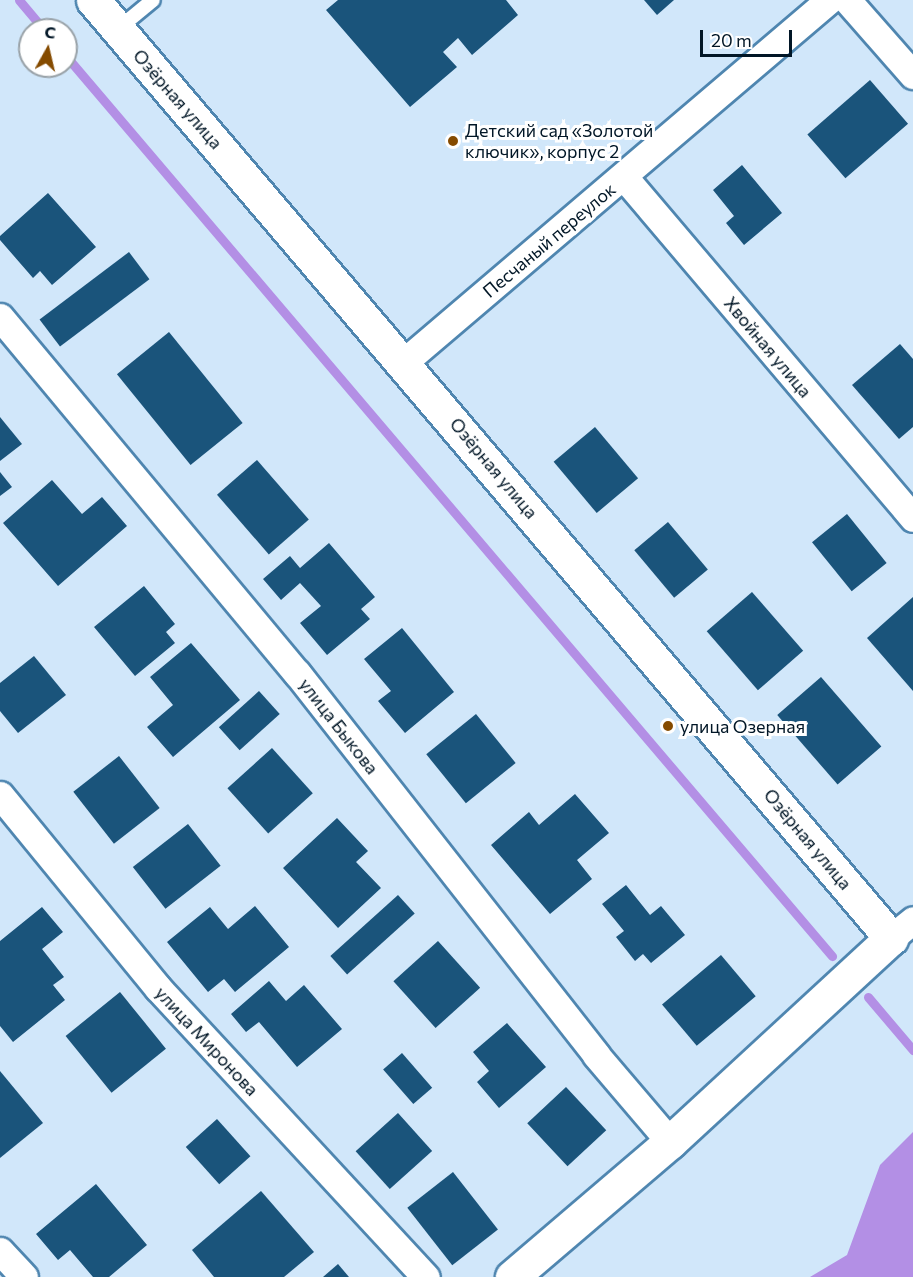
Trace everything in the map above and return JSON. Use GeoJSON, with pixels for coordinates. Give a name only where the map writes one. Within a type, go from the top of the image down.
{"type":"FeatureCollection","features":[{"type":"Feature","properties":{"kind":"main road","name":"Озёрная улица"},"geometry":{"type":"LineString","coordinates":[[93,0],[404,362],[902,929]]}},
{"type":"Feature","properties":{"kind":"main road"},"geometry":{"type":"LineString","coordinates":[[512,1277],[670,1142],[902,929]]}},
{"type":"Feature","properties":{"kind":"street","name":"Песчаный переулок"},"geometry":{"type":"LineString","coordinates":[[404,362],[624,177],[829,0]]}},
{"type":"Feature","properties":{"kind":"street"},"geometry":{"type":"LineString","coordinates":[[847,0],[913,75]]}},
{"type":"Feature","properties":{"kind":"street","name":"Хвойная улица"},"geometry":{"type":"LineString","coordinates":[[624,177],[913,518]]}},
{"type":"Feature","properties":{"kind":"street","name":"улица Быкова"},"geometry":{"type":"LineString","coordinates":[[0,317],[297,672],[596,1055],[670,1142]]}},
{"type":"Feature","properties":{"kind":"street","name":"улица Миронова"},"geometry":{"type":"LineString","coordinates":[[0,795],[158,988],[426,1277]]}},
{"type":"Feature","properties":{"kind":"street"},"geometry":{"type":"LineString","coordinates":[[0,1251],[24,1277]]}},
{"type":"Feature","properties":{"kind":"lane"},"geometry":{"type":"LineString","coordinates":[[118,29],[153,0]]}},
{"type":"Feature","properties":{"kind":"shaded area"},"geometry":{"type":"Polygon","coordinates":[[[913,1132],[913,1277],[810,1277],[847,1255],[880,1165],[913,1132]]]}},
{"type":"Feature","properties":{"kind":"building"},"geometry":{"type":"Polygon","coordinates":[[[338,0],[506,0],[518,15],[472,55],[458,38],[443,52],[457,67],[410,107],[326,10],[338,0]]]}},
{"type":"Feature","properties":{"kind":"building"},"geometry":{"type":"Polygon","coordinates":[[[644,0],[674,0],[657,15],[644,0]]]}},
{"type":"Feature","properties":{"kind":"building"},"geometry":{"type":"Polygon","coordinates":[[[870,80],[908,124],[845,178],[807,134],[870,80]]]}},
{"type":"Feature","properties":{"kind":"building"},"geometry":{"type":"Polygon","coordinates":[[[742,165],[782,213],[744,245],[726,223],[734,216],[713,190],[742,165]]]}},
{"type":"Feature","properties":{"kind":"building"},"geometry":{"type":"Polygon","coordinates":[[[48,193],[96,247],[52,285],[40,271],[33,278],[0,240],[0,236],[48,193]]]}},
{"type":"Feature","properties":{"kind":"building"},"geometry":{"type":"Polygon","coordinates":[[[129,252],[149,279],[60,347],[40,319],[129,252]]]}},
{"type":"Feature","properties":{"kind":"building"},"geometry":{"type":"Polygon","coordinates":[[[169,332],[243,423],[191,465],[117,374],[169,332]]]}},
{"type":"Feature","properties":{"kind":"building"},"geometry":{"type":"Polygon","coordinates":[[[900,344],[913,359],[913,427],[899,439],[852,385],[900,344]]]}},
{"type":"Feature","properties":{"kind":"building"},"geometry":{"type":"Polygon","coordinates":[[[0,417],[22,444],[0,461],[0,417]]]}},
{"type":"Feature","properties":{"kind":"building"},"geometry":{"type":"Polygon","coordinates":[[[595,427],[638,478],[597,513],[554,462],[595,427]]]}},
{"type":"Feature","properties":{"kind":"building"},"geometry":{"type":"Polygon","coordinates":[[[257,460],[309,520],[269,554],[217,495],[257,460]]]}},
{"type":"Feature","properties":{"kind":"building"},"geometry":{"type":"Polygon","coordinates":[[[0,472],[12,487],[0,496],[0,472]]]}},
{"type":"Feature","properties":{"kind":"building"},"geometry":{"type":"Polygon","coordinates":[[[52,480],[82,514],[102,497],[127,526],[58,586],[3,523],[52,480]]]}},
{"type":"Feature","properties":{"kind":"building"},"geometry":{"type":"Polygon","coordinates":[[[847,514],[887,563],[852,591],[812,542],[847,514]]]}},
{"type":"Feature","properties":{"kind":"building"},"geometry":{"type":"Polygon","coordinates":[[[668,522],[708,569],[674,598],[634,550],[668,522]]]}},
{"type":"Feature","properties":{"kind":"building"},"geometry":{"type":"Polygon","coordinates":[[[329,543],[375,597],[361,609],[370,619],[327,655],[300,623],[321,606],[300,583],[281,600],[263,579],[290,556],[300,568],[329,543]]]}},
{"type":"Feature","properties":{"kind":"building"},"geometry":{"type":"Polygon","coordinates":[[[144,586],[175,624],[166,632],[175,643],[135,676],[94,627],[144,586]]]}},
{"type":"Feature","properties":{"kind":"building"},"geometry":{"type":"Polygon","coordinates":[[[752,592],[803,651],[758,690],[707,631],[752,592]]]}},
{"type":"Feature","properties":{"kind":"building"},"geometry":{"type":"Polygon","coordinates":[[[913,597],[913,691],[867,638],[913,597]]]}},
{"type":"Feature","properties":{"kind":"building"},"geometry":{"type":"Polygon","coordinates":[[[402,628],[454,692],[405,733],[378,701],[391,691],[364,659],[402,628]]]}},
{"type":"Feature","properties":{"kind":"building"},"geometry":{"type":"Polygon","coordinates":[[[191,643],[240,700],[173,757],[147,727],[173,705],[150,677],[191,643]]]}},
{"type":"Feature","properties":{"kind":"building"},"geometry":{"type":"Polygon","coordinates":[[[34,656],[66,695],[18,733],[0,711],[0,683],[34,656]]]}},
{"type":"Feature","properties":{"kind":"building"},"geometry":{"type":"Polygon","coordinates":[[[821,677],[881,746],[838,784],[777,715],[821,677]]]}},
{"type":"Feature","properties":{"kind":"building"},"geometry":{"type":"Polygon","coordinates":[[[259,691],[280,714],[240,750],[219,727],[259,691]]]}},
{"type":"Feature","properties":{"kind":"building"},"geometry":{"type":"Polygon","coordinates":[[[476,714],[516,763],[466,803],[426,754],[476,714]]]}},
{"type":"Feature","properties":{"kind":"building"},"geometry":{"type":"Polygon","coordinates":[[[272,748],[313,793],[268,833],[227,788],[272,748]]]}},
{"type":"Feature","properties":{"kind":"building"},"geometry":{"type":"Polygon","coordinates":[[[119,756],[160,808],[114,844],[73,792],[119,756]]]}},
{"type":"Feature","properties":{"kind":"building"},"geometry":{"type":"Polygon","coordinates":[[[575,794],[609,833],[577,860],[592,879],[550,914],[491,845],[529,812],[539,825],[575,794]]]}},
{"type":"Feature","properties":{"kind":"building"},"geometry":{"type":"Polygon","coordinates":[[[337,818],[368,851],[356,862],[381,888],[338,928],[283,868],[337,818]]]}},
{"type":"Feature","properties":{"kind":"building"},"geometry":{"type":"Polygon","coordinates":[[[188,824],[221,866],[165,909],[133,867],[188,824]]]}},
{"type":"Feature","properties":{"kind":"building"},"geometry":{"type":"Polygon","coordinates":[[[626,885],[650,915],[661,906],[685,935],[651,963],[643,954],[635,961],[616,937],[624,931],[602,904],[626,885]]]}},
{"type":"Feature","properties":{"kind":"building"},"geometry":{"type":"Polygon","coordinates":[[[398,895],[415,914],[347,974],[330,956],[398,895]]]}},
{"type":"Feature","properties":{"kind":"building"},"geometry":{"type":"Polygon","coordinates":[[[255,906],[289,947],[235,992],[224,979],[208,992],[167,942],[210,907],[228,929],[255,906]]]}},
{"type":"Feature","properties":{"kind":"building"},"geometry":{"type":"Polygon","coordinates":[[[42,907],[63,932],[42,949],[64,977],[53,985],[65,1000],[13,1042],[0,1026],[0,941],[42,907]]]}},
{"type":"Feature","properties":{"kind":"building"},"geometry":{"type":"Polygon","coordinates":[[[438,941],[480,988],[436,1028],[393,981],[438,941]]]}},
{"type":"Feature","properties":{"kind":"building"},"geometry":{"type":"Polygon","coordinates":[[[721,955],[756,996],[697,1046],[662,1004],[721,955]]]}},
{"type":"Feature","properties":{"kind":"building"},"geometry":{"type":"Polygon","coordinates":[[[269,981],[286,1001],[304,985],[342,1029],[297,1067],[259,1022],[246,1032],[231,1014],[269,981]]]}},
{"type":"Feature","properties":{"kind":"building"},"geometry":{"type":"Polygon","coordinates":[[[120,992],[166,1049],[112,1093],[66,1036],[120,992]]]}},
{"type":"Feature","properties":{"kind":"building"},"geometry":{"type":"Polygon","coordinates":[[[507,1023],[546,1067],[499,1108],[477,1082],[489,1071],[473,1052],[507,1023]]]}},
{"type":"Feature","properties":{"kind":"building"},"geometry":{"type":"Polygon","coordinates":[[[402,1053],[432,1088],[413,1104],[383,1069],[402,1053]]]}},
{"type":"Feature","properties":{"kind":"building"},"geometry":{"type":"Polygon","coordinates":[[[0,1071],[43,1123],[0,1158],[0,1071]]]}},
{"type":"Feature","properties":{"kind":"building"},"geometry":{"type":"Polygon","coordinates":[[[566,1087],[606,1130],[567,1166],[527,1123],[566,1087]]]}},
{"type":"Feature","properties":{"kind":"building"},"geometry":{"type":"Polygon","coordinates":[[[398,1113],[432,1151],[390,1189],[356,1151],[398,1113]]]}},
{"type":"Feature","properties":{"kind":"building"},"geometry":{"type":"Polygon","coordinates":[[[217,1119],[250,1156],[219,1184],[186,1147],[217,1119]]]}},
{"type":"Feature","properties":{"kind":"building"},"geometry":{"type":"Polygon","coordinates":[[[453,1172],[498,1230],[452,1265],[407,1208],[453,1172]]]}},
{"type":"Feature","properties":{"kind":"building"},"geometry":{"type":"Polygon","coordinates":[[[96,1184],[147,1245],[109,1277],[93,1277],[70,1250],[58,1260],[36,1234],[96,1184]]]}},
{"type":"Feature","properties":{"kind":"building"},"geometry":{"type":"Polygon","coordinates":[[[261,1191],[314,1252],[284,1277],[214,1277],[192,1250],[261,1191]]]}},
{"type":"Feature","properties":{"kind":"building"},"geometry":{"type":"Polygon","coordinates":[[[338,1264],[349,1277],[323,1277],[338,1264]]]}},
{"type":"Feature","properties":{"kind":"waterway"},"geometry":{"type":"LineString","coordinates":[[19,0],[34,18]]}},
{"type":"Feature","properties":{"kind":"waterway"},"geometry":{"type":"LineString","coordinates":[[78,70],[832,956]]}},
{"type":"Feature","properties":{"kind":"waterway"},"geometry":{"type":"LineString","coordinates":[[868,997],[913,1050]]}},
{"type":"Feature","properties":{"kind":"place","name":"Детский сад «Золотой ключик», корпус 2"},"geometry":{"type":"Point","coordinates":[453,141]}},
{"type":"Feature","properties":{"kind":"place","name":"улица Озерная"},"geometry":{"type":"Point","coordinates":[668,726]}}]}
